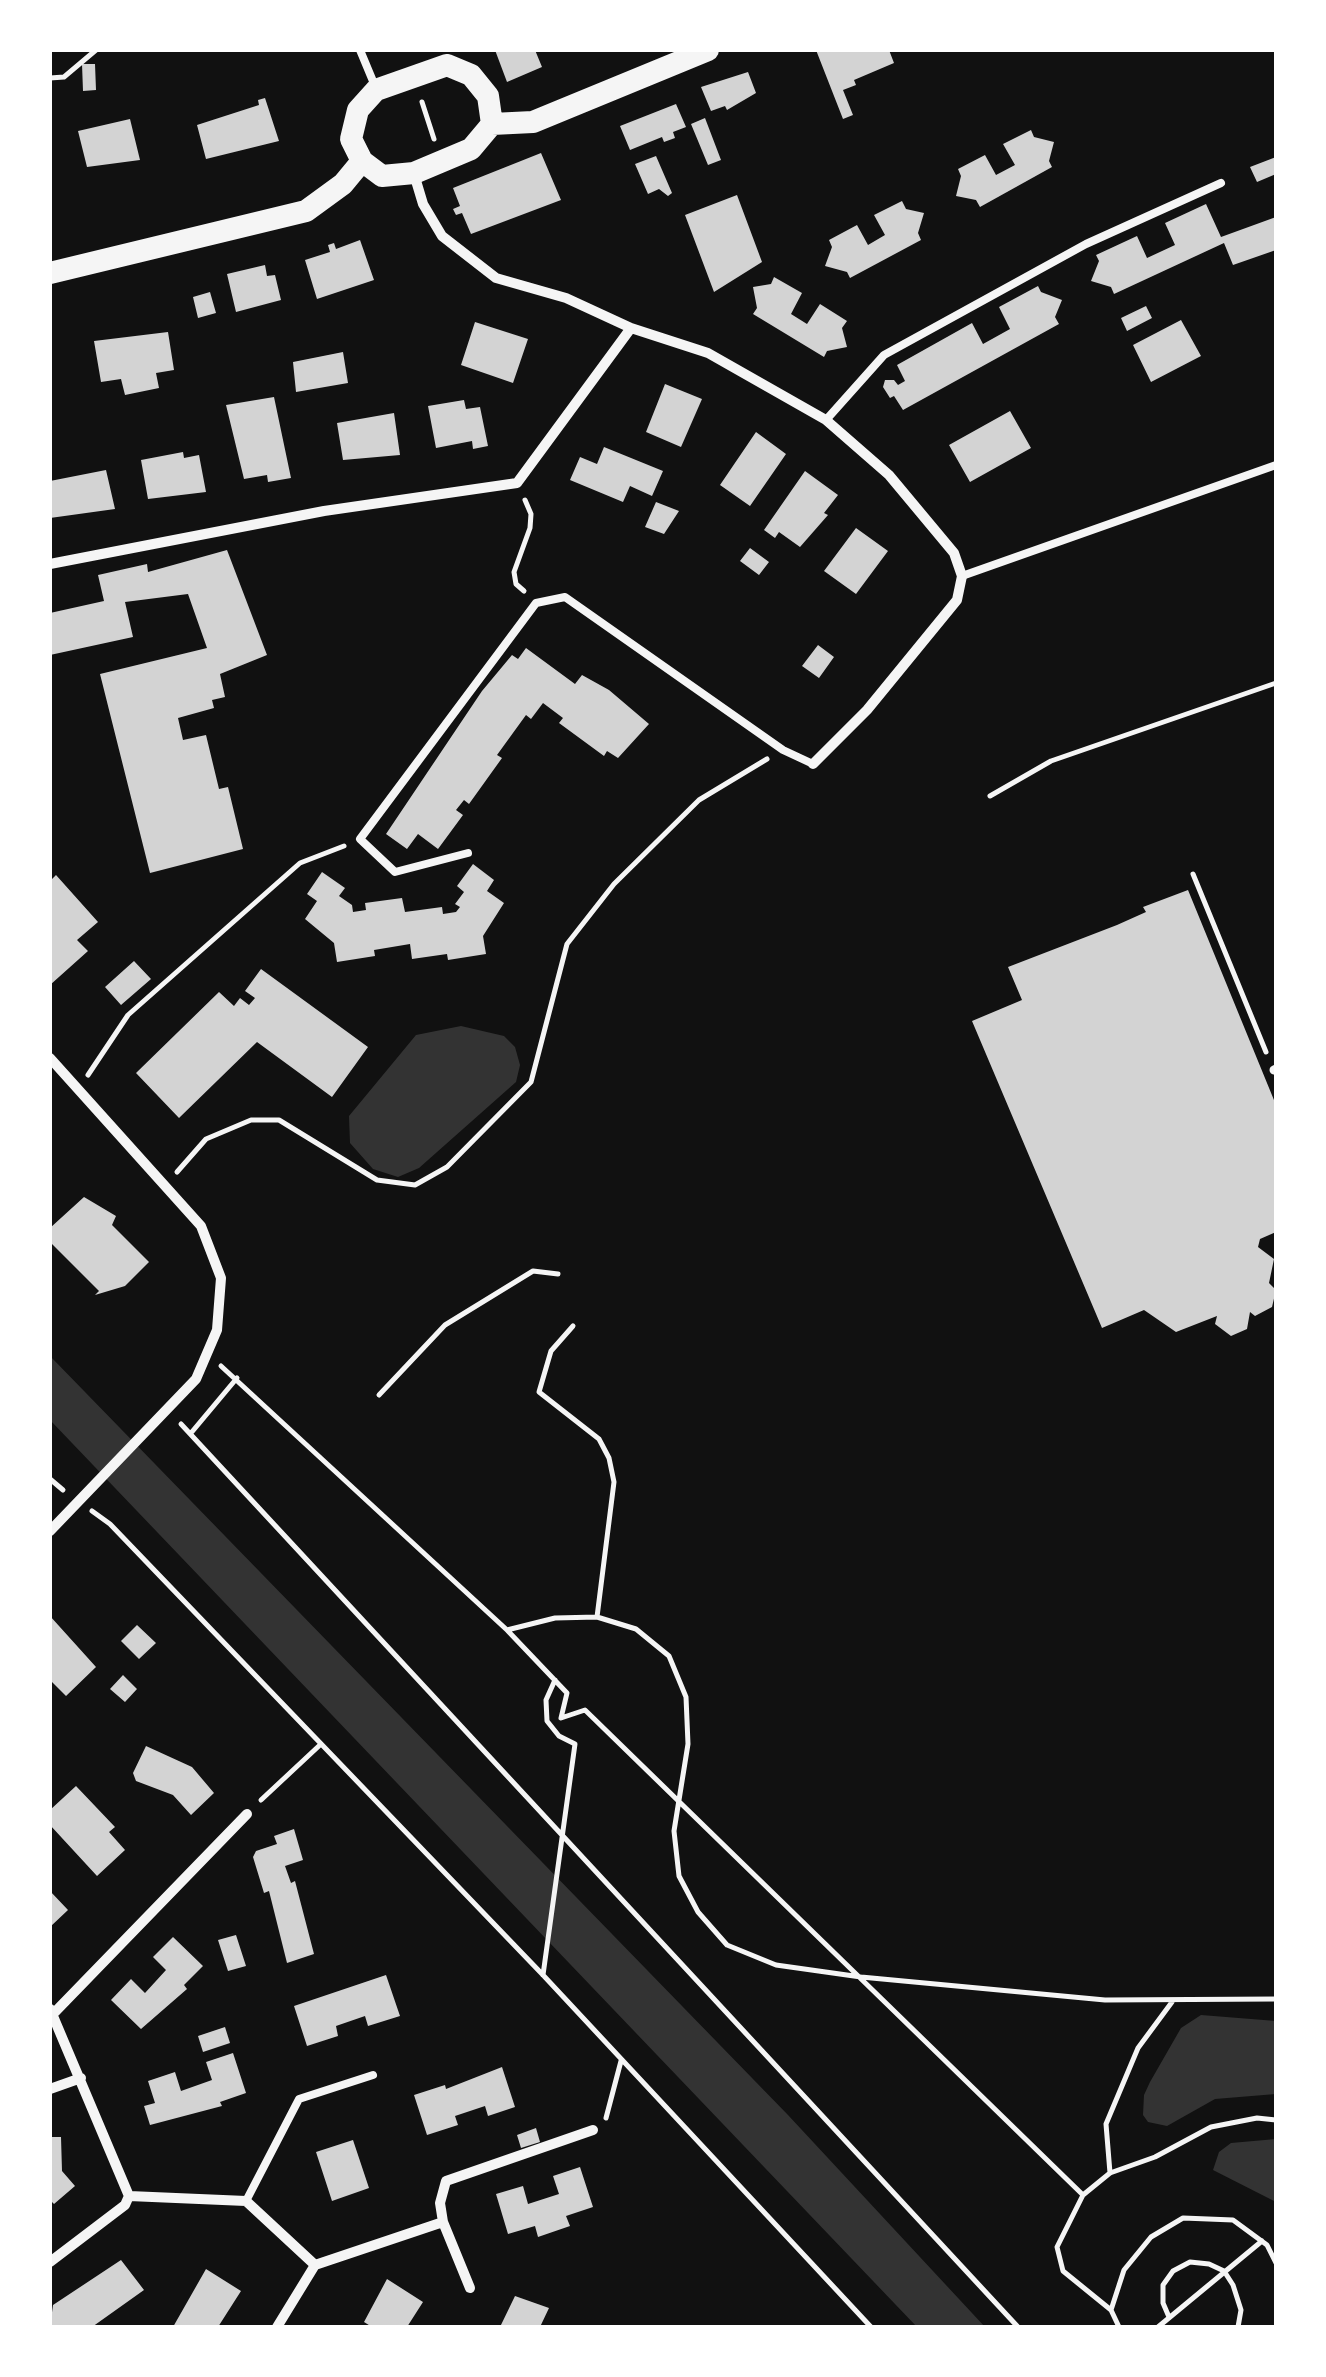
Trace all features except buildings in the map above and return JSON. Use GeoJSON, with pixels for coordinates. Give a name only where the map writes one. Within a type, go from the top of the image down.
{"type":"FeatureCollection","features":[{"type":"Feature","properties":{"kind":"main road"},"geometry":{"type":"LineString","coordinates":[[492,124],[488,96],[471,75],[446,58],[413,77],[376,90],[358,110],[351,139],[362,161],[382,176],[414,172],[471,149],[492,124],[533,122],[708,50]]}},
{"type":"Feature","properties":{"kind":"main road"},"geometry":{"type":"LineString","coordinates":[[50,273],[306,211],[343,184],[362,161]]}},
{"type":"Feature","properties":{"kind":"street"},"geometry":{"type":"LineString","coordinates":[[414,172],[423,204],[442,236],[496,278],[566,298],[631,328],[708,353],[826,420],[889,475],[934,524],[954,553],[962,576],[957,600],[929,638],[813,764]]}},
{"type":"Feature","properties":{"kind":"street"},"geometry":{"type":"LineString","coordinates":[[50,564],[324,512],[518,483],[631,328]]}},
{"type":"Feature","properties":{"kind":"street"},"geometry":{"type":"LineString","coordinates":[[50,1058],[201,1226],[221,1278],[217,1330],[196,1379],[147,1434],[50,1530]]}},
{"type":"Feature","properties":{"kind":"street"},"geometry":{"type":"LineString","coordinates":[[50,2262],[125,2206],[129,2196],[52,2010],[247,1814]]}},
{"type":"Feature","properties":{"kind":"street"},"geometry":{"type":"LineString","coordinates":[[50,2089],[81,2078]]}},
{"type":"Feature","properties":{"kind":"street"},"geometry":{"type":"LineString","coordinates":[[470,2288],[443,2222],[440,2203],[446,2182],[593,2130]]}},
{"type":"Feature","properties":{"kind":"street"},"geometry":{"type":"LineString","coordinates":[[129,2196],[246,2201],[315,2265]]}},
{"type":"Feature","properties":{"kind":"street"},"geometry":{"type":"LineString","coordinates":[[276,2327],[315,2265],[443,2222]]}},
{"type":"Feature","properties":{"kind":"lane"},"geometry":{"type":"LineString","coordinates":[[360,50],[376,90]]}},
{"type":"Feature","properties":{"kind":"lane"},"geometry":{"type":"LineString","coordinates":[[826,420],[884,355],[1086,244],[1221,183]]}},
{"type":"Feature","properties":{"kind":"lane"},"geometry":{"type":"LineString","coordinates":[[962,576],[1276,465]]}},
{"type":"Feature","properties":{"kind":"lane"},"geometry":{"type":"LineString","coordinates":[[468,853],[395,872],[360,840],[536,603],[566,597],[783,750],[813,764]]}},
{"type":"Feature","properties":{"kind":"lane"},"geometry":{"type":"LineString","coordinates":[[246,2201],[299,2099],[372,2075]]}},
{"type":"Feature","properties":{"kind":"path"},"geometry":{"type":"LineString","coordinates":[[50,78],[64,77],[96,50]]}},
{"type":"Feature","properties":{"kind":"path"},"geometry":{"type":"LineString","coordinates":[[413,77],[441,161]]}},
{"type":"Feature","properties":{"kind":"path"},"geometry":{"type":"LineString","coordinates":[[518,483],[531,514],[514,572],[516,584],[536,603]]}},
{"type":"Feature","properties":{"kind":"path"},"geometry":{"type":"LineString","coordinates":[[990,796],[1051,761],[1276,682]]}},
{"type":"Feature","properties":{"kind":"path"},"geometry":{"type":"LineString","coordinates":[[165,1186],[206,1139],[251,1120],[279,1120],[377,1180],[415,1186],[448,1166],[530,1082],[567,944],[614,884],[699,800],[783,750]]}},
{"type":"Feature","properties":{"kind":"path"},"geometry":{"type":"LineString","coordinates":[[78,1090],[128,1015],[300,863],[360,840]]}},
{"type":"Feature","properties":{"kind":"path"},"geometry":{"type":"LineString","coordinates":[[1194,874],[1275,1070]]}},
{"type":"Feature","properties":{"kind":"path"},"geometry":{"type":"LineString","coordinates":[[380,1395],[445,1325],[533,1271],[558,1274]]}},
{"type":"Feature","properties":{"kind":"path"},"geometry":{"type":"LineString","coordinates":[[573,1326],[551,1351],[539,1392],[598,1438],[609,1458],[614,1482],[597,1617]]}},
{"type":"Feature","properties":{"kind":"path"},"geometry":{"type":"LineString","coordinates":[[1018,2327],[628,1908],[566,1834],[191,1434],[237,1378],[556,1680],[568,1693],[560,1718],[585,1710],[1083,2195]]}},
{"type":"Feature","properties":{"kind":"path"},"geometry":{"type":"LineString","coordinates":[[78,1501],[110,1524],[543,1975],[870,2327]]}},
{"type":"Feature","properties":{"kind":"path"},"geometry":{"type":"LineString","coordinates":[[507,1630],[555,1618],[597,1617],[636,1629],[668,1656],[686,1697],[688,1744],[674,1832],[679,1876],[698,1912],[727,1945],[776,1964],[861,1977],[1105,2000],[1276,1999]]}},
{"type":"Feature","properties":{"kind":"path"},"geometry":{"type":"LineString","coordinates":[[543,1975],[576,1744],[559,1736],[547,1721],[546,1700],[556,1680]]}},
{"type":"Feature","properties":{"kind":"path"},"geometry":{"type":"LineString","coordinates":[[247,1814],[321,1744]]}},
{"type":"Feature","properties":{"kind":"path"},"geometry":{"type":"LineString","coordinates":[[1110,2173],[1106,2124],[1138,2048],[1172,2002]]}},
{"type":"Feature","properties":{"kind":"path"},"geometry":{"type":"LineString","coordinates":[[593,2130],[605,2119],[621,2060]]}},
{"type":"Feature","properties":{"kind":"path"},"geometry":{"type":"LineString","coordinates":[[1119,2327],[1111,2310],[1064,2271],[1057,2247],[1083,2195],[1110,2173],[1155,2157],[1211,2128],[1257,2118],[1276,2120]]}},
{"type":"Feature","properties":{"kind":"path"},"geometry":{"type":"LineString","coordinates":[[1111,2310],[1124,2270],[1152,2236],[1183,2218],[1233,2220],[1262,2241],[1276,2263]]}},
{"type":"Feature","properties":{"kind":"path"},"geometry":{"type":"LineString","coordinates":[[1158,2327],[1262,2241]]}},
{"type":"Feature","properties":{"kind":"path"},"geometry":{"type":"LineString","coordinates":[[1169,2317],[1163,2303],[1163,2285],[1173,2271],[1190,2262],[1224,2271]]}},
{"type":"Feature","properties":{"kind":"path"},"geometry":{"type":"LineString","coordinates":[[1224,2271],[1241,2310],[1238,2327]]}},
{"type":"Feature","properties":{"kind":"shaded area"},"geometry":{"type":"Polygon","coordinates":[[[461,1026],[504,1036],[515,1047],[520,1065],[516,1082],[419,1168],[398,1177],[373,1169],[350,1143],[349,1116],[416,1035],[461,1026]]]}},
{"type":"Feature","properties":{"kind":"shaded area"},"geometry":{"type":"Polygon","coordinates":[[[50,1356],[788,2115],[985,2327],[917,2327],[50,1420],[50,1356]]]}},
{"type":"Feature","properties":{"kind":"shaded area"},"geometry":{"type":"Polygon","coordinates":[[[1201,2015],[1276,2021],[1276,2094],[1215,2099],[1167,2126],[1148,2122],[1143,2115],[1144,2095],[1150,2082],[1181,2028],[1201,2015]]]}},
{"type":"Feature","properties":{"kind":"shaded area"},"geometry":{"type":"Polygon","coordinates":[[[1276,2139],[1276,2202],[1213,2170],[1219,2152],[1231,2143],[1276,2139]]]}}]}
